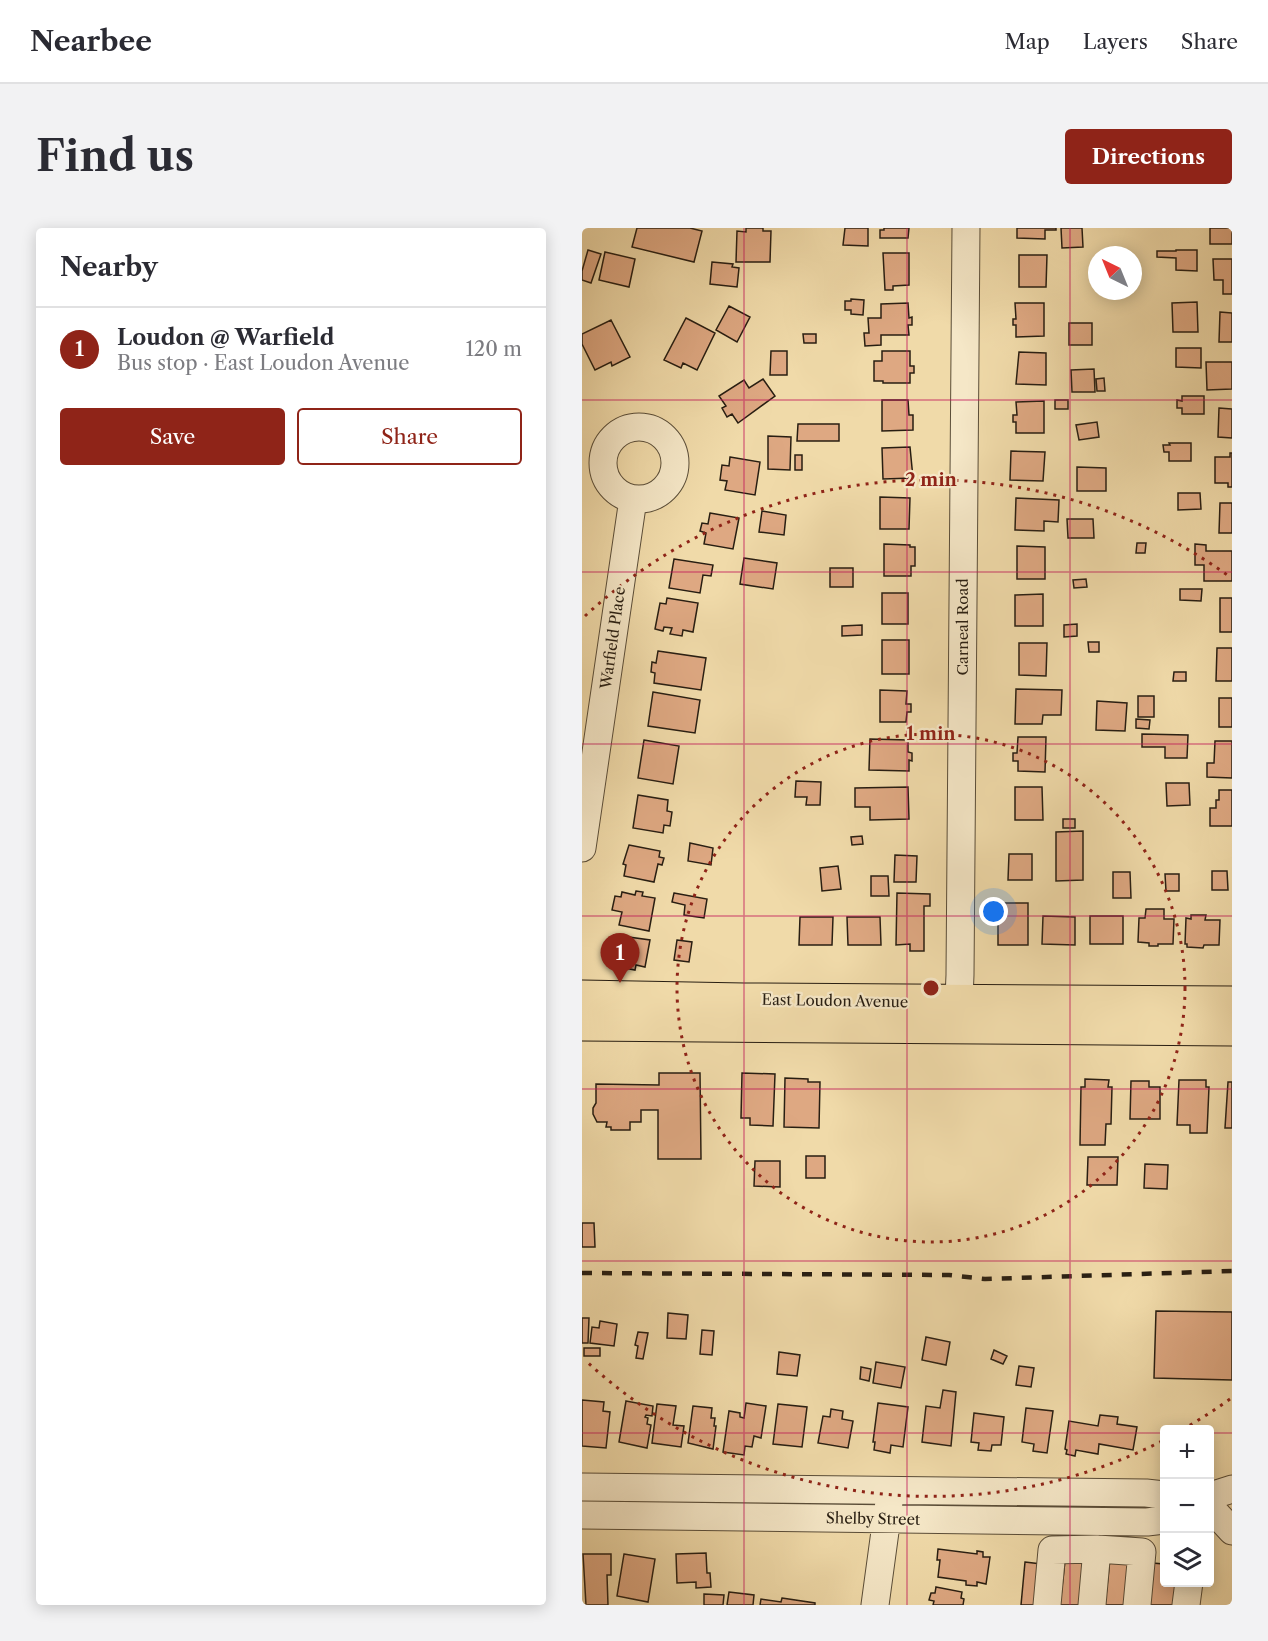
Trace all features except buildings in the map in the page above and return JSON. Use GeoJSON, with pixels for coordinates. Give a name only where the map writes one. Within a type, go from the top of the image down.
{"type":"FeatureCollection","features":[{"type":"Feature","properties":{"kind":"main road","name":"East Loudon Avenue"},"geometry":{"type":"LineString","coordinates":[[582,997],[1232,1029]]}},
{"type":"Feature","properties":{"kind":"main road","name":"East Loudon Avenue"},"geometry":{"type":"LineString","coordinates":[[582,1024],[958,1014],[1232,1003]]}},
{"type":"Feature","properties":{"kind":"street","name":"Carneal Road"},"geometry":{"type":"LineString","coordinates":[[958,1014],[966,228]]}},
{"type":"Feature","properties":{"kind":"street","name":"Warfield Place"},"geometry":{"type":"LineString","coordinates":[[582,848],[633,499]]}},
{"type":"Feature","properties":{"kind":"street","name":"Shelby Street"},"geometry":{"type":"LineString","coordinates":[[582,1487],[890,1489],[1160,1495]]}},
{"type":"Feature","properties":{"kind":"street"},"geometry":{"type":"LineString","coordinates":[[875,1605],[890,1489]]}},
{"type":"Feature","properties":{"kind":"street"},"geometry":{"type":"LineString","coordinates":[[1214,1494],[1232,1489]]}},
{"type":"Feature","properties":{"kind":"street"},"geometry":{"type":"LineString","coordinates":[[1214,1512],[1232,1531]]}},
{"type":"Feature","properties":{"kind":"street","name":"Shelby Street"},"geometry":{"type":"LineString","coordinates":[[582,1515],[1160,1520]]}},
{"type":"Feature","properties":{"kind":"street"},"geometry":{"type":"LineString","coordinates":[[1092,1605],[1097,1548]]}},
{"type":"Feature","properties":{"kind":"street"},"geometry":{"type":"LineString","coordinates":[[1047,1605],[1052,1550],[1097,1548],[1153,1553],[1137,1605]]}},
{"type":"Feature","properties":{"kind":"street"},"geometry":{"type":"LineString","coordinates":[[1186,1605],[1188,1587]]}},
{"type":"Feature","properties":{"kind":"railway"},"geometry":{"type":"LineString","coordinates":[[582,1273],[949,1275],[985,1279],[1232,1271]]}},
{"type":"Feature","properties":{"kind":"place","name":"Loudon @ Warfield"},"geometry":{"type":"Point","coordinates":[620,983]}}]}
